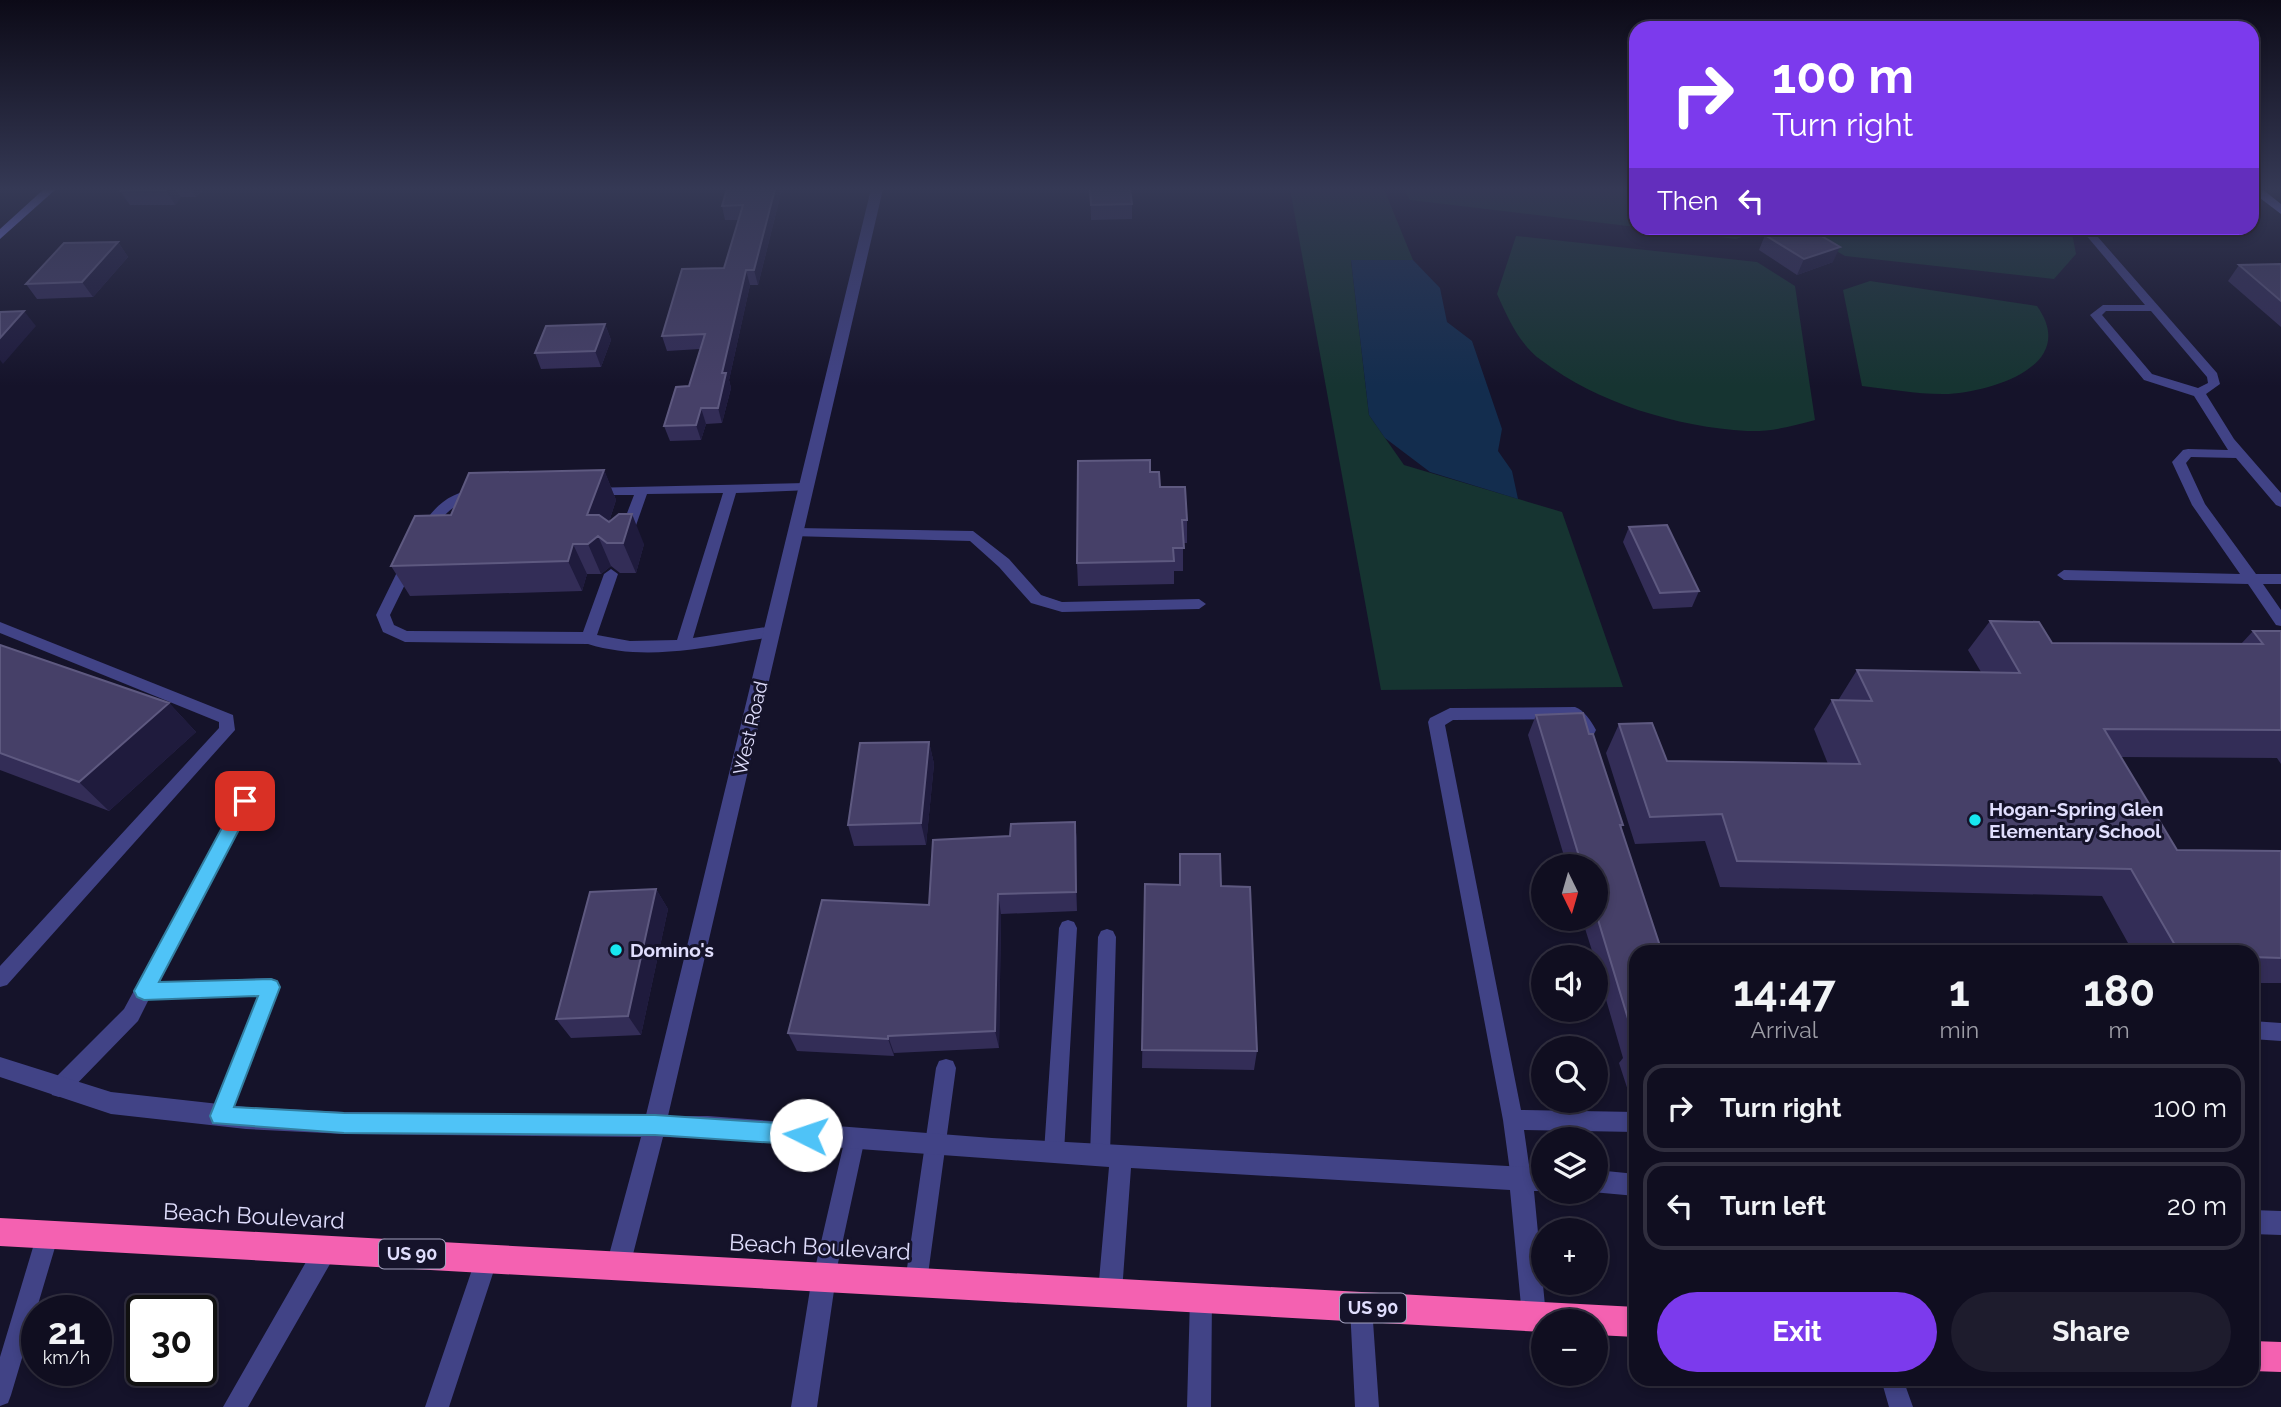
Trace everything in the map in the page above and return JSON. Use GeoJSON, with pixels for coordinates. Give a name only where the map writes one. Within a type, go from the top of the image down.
{"type":"FeatureCollection","features":[{"type":"Feature","properties":{"kind":"highway","name":"Beach Boulevard"},"geometry":{"type":"LineString","coordinates":[[0,1232],[1531,1316]]}},
{"type":"Feature","properties":{"kind":"highway","name":"Beach Boulevard"},"geometry":{"type":"LineString","coordinates":[[1608,1320],[1629,1322]]}},
{"type":"Feature","properties":{"kind":"highway"},"geometry":{"type":"LineString","coordinates":[[2259,1356],[2281,1357]]}},
{"type":"Feature","properties":{"kind":"street","name":"West Road"},"geometry":{"type":"LineString","coordinates":[[618,1266],[655,1125],[861,255]]}},
{"type":"Feature","properties":{"kind":"street"},"geometry":{"type":"LineString","coordinates":[[0,1067],[111,1103],[220,1116],[334,1123],[655,1125],[1054,1152],[1531,1179]]}},
{"type":"Feature","properties":{"kind":"street"},"geometry":{"type":"LineString","coordinates":[[1110,1155],[1110,1293]]}},
{"type":"Feature","properties":{"kind":"street"},"geometry":{"type":"LineString","coordinates":[[1608,1183],[1629,1184]]}},
{"type":"Feature","properties":{"kind":"street"},"geometry":{"type":"LineString","coordinates":[[1532,1204],[1534,1309]]}},
{"type":"Feature","properties":{"kind":"street"},"geometry":{"type":"LineString","coordinates":[[2259,1222],[2281,1223]]}},
{"type":"Feature","properties":{"kind":"street"},"geometry":{"type":"LineString","coordinates":[[804,1407],[824,1277]]}},
{"type":"Feature","properties":{"kind":"lane"},"geometry":{"type":"LineString","coordinates":[[2108,255],[2213,376],[2214,384],[2199,393]]}},
{"type":"Feature","properties":{"kind":"lane"},"geometry":{"type":"LineString","coordinates":[[2155,308],[2103,309],[2096,315],[2148,377],[2199,393],[2211,417],[2281,502]]}},
{"type":"Feature","properties":{"kind":"lane"},"geometry":{"type":"LineString","coordinates":[[2239,454],[2188,453],[2179,462],[2199,505],[2281,621]]}},
{"type":"Feature","properties":{"kind":"lane"},"geometry":{"type":"LineString","coordinates":[[572,491],[806,487]]}},
{"type":"Feature","properties":{"kind":"lane"},"geometry":{"type":"LineString","coordinates":[[683,645],[732,488]]}},
{"type":"Feature","properties":{"kind":"lane"},"geometry":{"type":"LineString","coordinates":[[622,545],[642,491]]}},
{"type":"Feature","properties":{"kind":"lane"},"geometry":{"type":"LineString","coordinates":[[489,492],[452,498],[439,509],[388,600],[383,615],[388,628],[405,636],[588,638],[606,646],[683,645],[773,631]]}},
{"type":"Feature","properties":{"kind":"lane"},"geometry":{"type":"LineString","coordinates":[[797,533],[973,537],[1004,563],[1036,599],[1062,607],[1199,604]]}},
{"type":"Feature","properties":{"kind":"lane"},"geometry":{"type":"LineString","coordinates":[[588,638],[611,574]]}},
{"type":"Feature","properties":{"kind":"lane"},"geometry":{"type":"LineString","coordinates":[[2064,575],[2254,581],[2281,579]]}},
{"type":"Feature","properties":{"kind":"lane"},"geometry":{"type":"LineString","coordinates":[[0,627],[227,719],[227,730],[0,979]]}},
{"type":"Feature","properties":{"kind":"lane"},"geometry":{"type":"LineString","coordinates":[[1531,1176],[1513,1120],[1436,722],[1450,714],[1575,713],[1585,722],[1593,748]]}},
{"type":"Feature","properties":{"kind":"lane"},"geometry":{"type":"LineString","coordinates":[[59,1088],[131,1015],[245,801]]}},
{"type":"Feature","properties":{"kind":"lane"},"geometry":{"type":"LineString","coordinates":[[1054,1152],[1068,928]]}},
{"type":"Feature","properties":{"kind":"lane"},"geometry":{"type":"LineString","coordinates":[[1107,937],[1110,1155]]}},
{"type":"Feature","properties":{"kind":"lane"},"geometry":{"type":"LineString","coordinates":[[144,991],[271,987],[220,1116]]}},
{"type":"Feature","properties":{"kind":"lane"},"geometry":{"type":"LineString","coordinates":[[2259,1030],[2281,1032]]}},
{"type":"Feature","properties":{"kind":"lane"},"geometry":{"type":"LineString","coordinates":[[916,1282],[946,1068]]}},
{"type":"Feature","properties":{"kind":"lane"},"geometry":{"type":"LineString","coordinates":[[1513,1120],[1629,1122]]}},
{"type":"Feature","properties":{"kind":"lane"},"geometry":{"type":"LineString","coordinates":[[824,1277],[855,1138]]}},
{"type":"Feature","properties":{"kind":"lane"},"geometry":{"type":"LineString","coordinates":[[0,1395],[48,1234]]}},
{"type":"Feature","properties":{"kind":"lane"},"geometry":{"type":"LineString","coordinates":[[235,1407],[326,1250]]}},
{"type":"Feature","properties":{"kind":"lane"},"geometry":{"type":"LineString","coordinates":[[437,1407],[487,1258]]}},
{"type":"Feature","properties":{"kind":"lane"},"geometry":{"type":"LineString","coordinates":[[1199,1407],[1201,1298]]}},
{"type":"Feature","properties":{"kind":"lane"},"geometry":{"type":"LineString","coordinates":[[1361,1307],[1367,1407]]}},
{"type":"Feature","properties":{"kind":"lane"},"geometry":{"type":"LineString","coordinates":[[1894,1386],[1901,1407]]}},
{"type":"Feature","properties":{"kind":"green space"},"geometry":{"type":"Polygon","coordinates":[[[1302,255],[1411,255],[1413,260],[1351,260],[1369,415],[1404,465],[1562,512],[1623,687],[1381,690],[1302,255]]]}},
{"type":"Feature","properties":{"kind":"green space"},"geometry":{"type":"Polygon","coordinates":[[[1510,255],[1689,255],[1757,262],[1795,286],[1815,420],[1756,431],[1720,429],[1666,418],[1612,400],[1587,389],[1533,354],[1515,330],[1497,294],[1510,255]]]}},
{"type":"Feature","properties":{"kind":"green space"},"geometry":{"type":"Polygon","coordinates":[[[1843,255],[2075,255],[2054,279],[1843,255]]]}},
{"type":"Feature","properties":{"kind":"green space"},"geometry":{"type":"Polygon","coordinates":[[[1870,281],[2037,306],[2047,327],[2047,344],[2039,359],[2026,371],[2008,380],[1967,392],[1916,393],[1862,386],[1843,290],[1870,281]]]}},
{"type":"Feature","properties":{"kind":"water"},"geometry":{"type":"Polygon","coordinates":[[[1351,260],[1413,260],[1440,288],[1447,322],[1472,341],[1502,429],[1498,451],[1512,471],[1518,499],[1430,472],[1385,438],[1369,415],[1351,260]]]}},
{"type":"Feature","properties":{"kind":"building"},"geometry":{"type":"Polygon","coordinates":[[[53,255],[107,255],[82,282],[26,284],[53,255]]]}},
{"type":"Feature","properties":{"kind":"building"},"geometry":{"type":"Polygon","coordinates":[[[728,255],[758,255],[754,270],[746,270],[722,373],[726,373],[718,408],[701,408],[696,425],[664,426],[676,387],[689,386],[705,334],[662,336],[682,269],[724,268],[728,255]]]}},
{"type":"Feature","properties":{"kind":"building"},"geometry":{"type":"Polygon","coordinates":[[[1797,255],[1817,255],[1804,259],[1797,255]]]}},
{"type":"Feature","properties":{"kind":"building"},"geometry":{"type":"Polygon","coordinates":[[[2281,264],[2281,301],[2239,265],[2281,264]]]}},
{"type":"Feature","properties":{"kind":"building"},"geometry":{"type":"Polygon","coordinates":[[[24,311],[0,338],[0,312],[24,311]]]}},
{"type":"Feature","properties":{"kind":"building"},"geometry":{"type":"Polygon","coordinates":[[[605,324],[595,351],[535,353],[546,326],[605,324]]]}},
{"type":"Feature","properties":{"kind":"building"},"geometry":{"type":"Polygon","coordinates":[[[1150,460],[1150,472],[1159,472],[1160,487],[1185,487],[1187,520],[1182,520],[1184,548],[1173,548],[1174,561],[1077,563],[1078,461],[1150,460]]]}},
{"type":"Feature","properties":{"kind":"building"},"geometry":{"type":"Polygon","coordinates":[[[604,470],[587,515],[599,515],[609,522],[619,514],[632,514],[623,543],[607,543],[598,536],[588,544],[573,544],[568,561],[391,566],[415,516],[451,515],[469,473],[604,470]]]}},
{"type":"Feature","properties":{"kind":"building"},"geometry":{"type":"Polygon","coordinates":[[[1667,525],[1699,591],[1660,593],[1629,527],[1667,525]]]}},
{"type":"Feature","properties":{"kind":"building"},"geometry":{"type":"Polygon","coordinates":[[[1990,621],[2039,622],[2052,643],[2263,644],[2253,631],[2281,631],[2281,730],[2104,729],[2177,850],[2281,851],[2281,958],[2259,957],[2259,945],[2175,945],[2131,869],[1737,861],[1722,814],[1650,817],[1619,724],[1652,723],[1667,761],[1860,764],[1832,700],[1872,701],[1857,670],[2020,673],[1990,621]]]}},
{"type":"Feature","properties":{"kind":"building"},"geometry":{"type":"Polygon","coordinates":[[[0,645],[169,703],[79,782],[0,753],[0,645]]]}},
{"type":"Feature","properties":{"kind":"building"},"geometry":{"type":"Polygon","coordinates":[[[1583,713],[1589,734],[1593,734],[1660,945],[1629,945],[1629,1022],[1608,945],[1601,931],[1608,931],[1608,854],[1578,854],[1536,715],[1583,713]]]}},
{"type":"Feature","properties":{"kind":"building"},"geometry":{"type":"Polygon","coordinates":[[[929,742],[921,823],[848,825],[860,743],[929,742]]]}},
{"type":"Feature","properties":{"kind":"building"},"geometry":{"type":"Polygon","coordinates":[[[1075,822],[1076,892],[998,894],[995,1031],[888,1036],[888,1039],[788,1033],[822,900],[929,905],[933,840],[1010,836],[1011,824],[1075,822]]]}},
{"type":"Feature","properties":{"kind":"building"},"geometry":{"type":"Polygon","coordinates":[[[1180,854],[1220,854],[1221,886],[1250,887],[1257,1051],[1142,1050],[1145,884],[1180,885],[1180,854]]]}},
{"type":"Feature","properties":{"kind":"building"},"geometry":{"type":"Polygon","coordinates":[[[656,889],[628,1016],[556,1019],[590,892],[656,889]]]}},
{"type":"Feature","properties":{"kind":"place","name":"Hogan-Spring Glen Elementary School"},"geometry":{"type":"Point","coordinates":[1975,820]}},
{"type":"Feature","properties":{"kind":"place","name":"Domino's"},"geometry":{"type":"Point","coordinates":[616,950]}},
{"type":"Feature","properties":{"kind":"route"},"geometry":{"type":"LineString","coordinates":[[245,801],[144,991],[271,987],[220,1116],[314,1123],[655,1125],[806,1135]]}}]}
